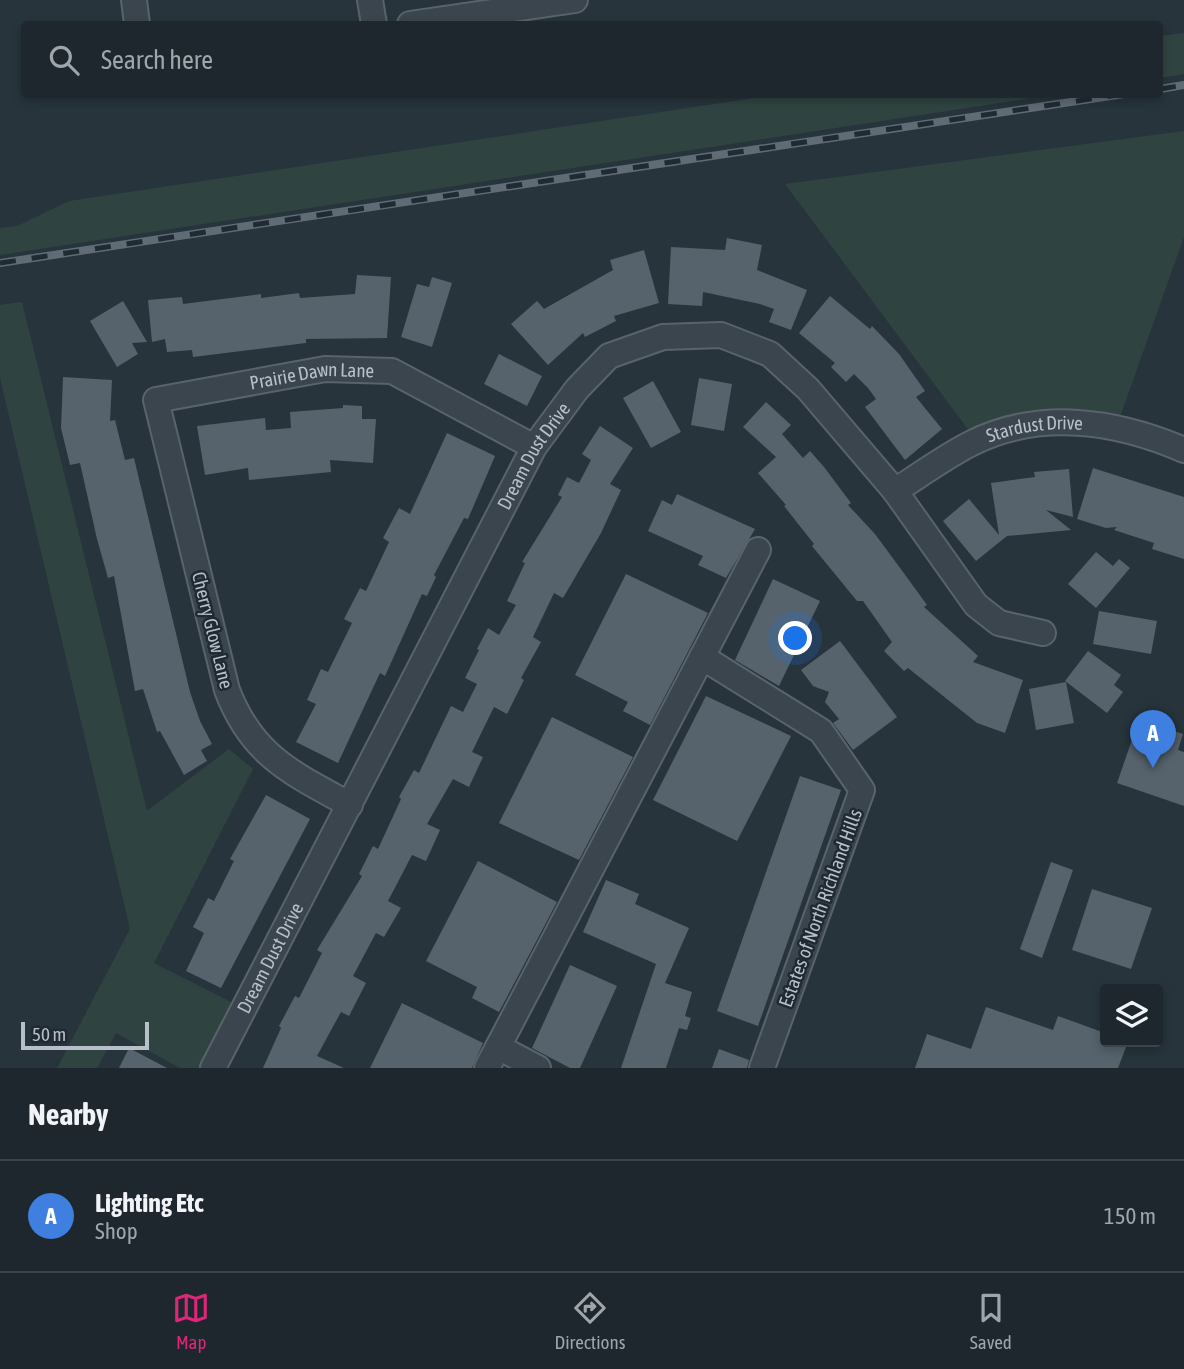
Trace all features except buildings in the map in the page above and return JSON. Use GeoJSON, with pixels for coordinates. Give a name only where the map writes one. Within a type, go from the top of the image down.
{"type":"FeatureCollection","features":[{"type":"Feature","properties":{"kind":"street"},"geometry":{"type":"LineString","coordinates":[[134,0],[137,21]]}},
{"type":"Feature","properties":{"kind":"street"},"geometry":{"type":"LineString","coordinates":[[370,0],[374,21]]}},
{"type":"Feature","properties":{"kind":"street"},"geometry":{"type":"LineString","coordinates":[[431,21],[575,0]]}},
{"type":"Feature","properties":{"kind":"street","name":"Dream Dust Drive"},"geometry":{"type":"LineString","coordinates":[[213,1068],[534,447],[577,389],[609,356],[663,337],[721,335],[770,354],[808,389],[895,491],[976,605],[999,623],[1043,633]]}},
{"type":"Feature","properties":{"kind":"street","name":"Prairie Dawn Lane"},"geometry":{"type":"LineString","coordinates":[[156,400],[325,369],[392,371],[534,447]]}},
{"type":"Feature","properties":{"kind":"street","name":"Cherry Glow Lane"},"geometry":{"type":"LineString","coordinates":[[156,400],[227,690],[238,719],[254,742],[272,758],[350,805]]}},
{"type":"Feature","properties":{"kind":"street","name":"Stardust Drive"},"geometry":{"type":"LineString","coordinates":[[895,491],[972,443],[1036,424],[1076,421],[1113,426],[1184,450]]}},
{"type":"Feature","properties":{"kind":"street"},"geometry":{"type":"LineString","coordinates":[[538,1068],[492,1058],[758,550]]}},
{"type":"Feature","properties":{"kind":"street","name":"Estates of North Richland Hills"},"geometry":{"type":"LineString","coordinates":[[702,657],[821,731],[862,790],[762,1068]]}},
{"type":"Feature","properties":{"kind":"green space"},"geometry":{"type":"Polygon","coordinates":[[[1184,33],[1184,74],[1163,78],[1163,36],[1184,33]]]}},
{"type":"Feature","properties":{"kind":"green space"},"geometry":{"type":"Polygon","coordinates":[[[754,98],[1033,98],[0,255],[0,228],[17,226],[69,201],[754,98]]]}},
{"type":"Feature","properties":{"kind":"green space"},"geometry":{"type":"Polygon","coordinates":[[[1184,131],[1184,237],[1120,417],[1072,409],[1001,420],[970,432],[785,184],[1184,131]]]}},
{"type":"Feature","properties":{"kind":"green space"},"geometry":{"type":"Polygon","coordinates":[[[22,302],[147,811],[229,749],[253,769],[154,963],[235,1004],[202,1068],[180,1068],[116,1033],[97,1068],[57,1068],[130,929],[0,378],[0,305],[22,302]]]}},
{"type":"Feature","properties":{"kind":"railway"},"geometry":{"type":"LineString","coordinates":[[1163,88],[1184,85]]}},
{"type":"Feature","properties":{"kind":"railway"},"geometry":{"type":"LineString","coordinates":[[0,263],[1097,98]]}},
{"type":"Feature","properties":{"kind":"place","name":"Lighting Etc"},"geometry":{"type":"Point","coordinates":[1153,768]}}]}
